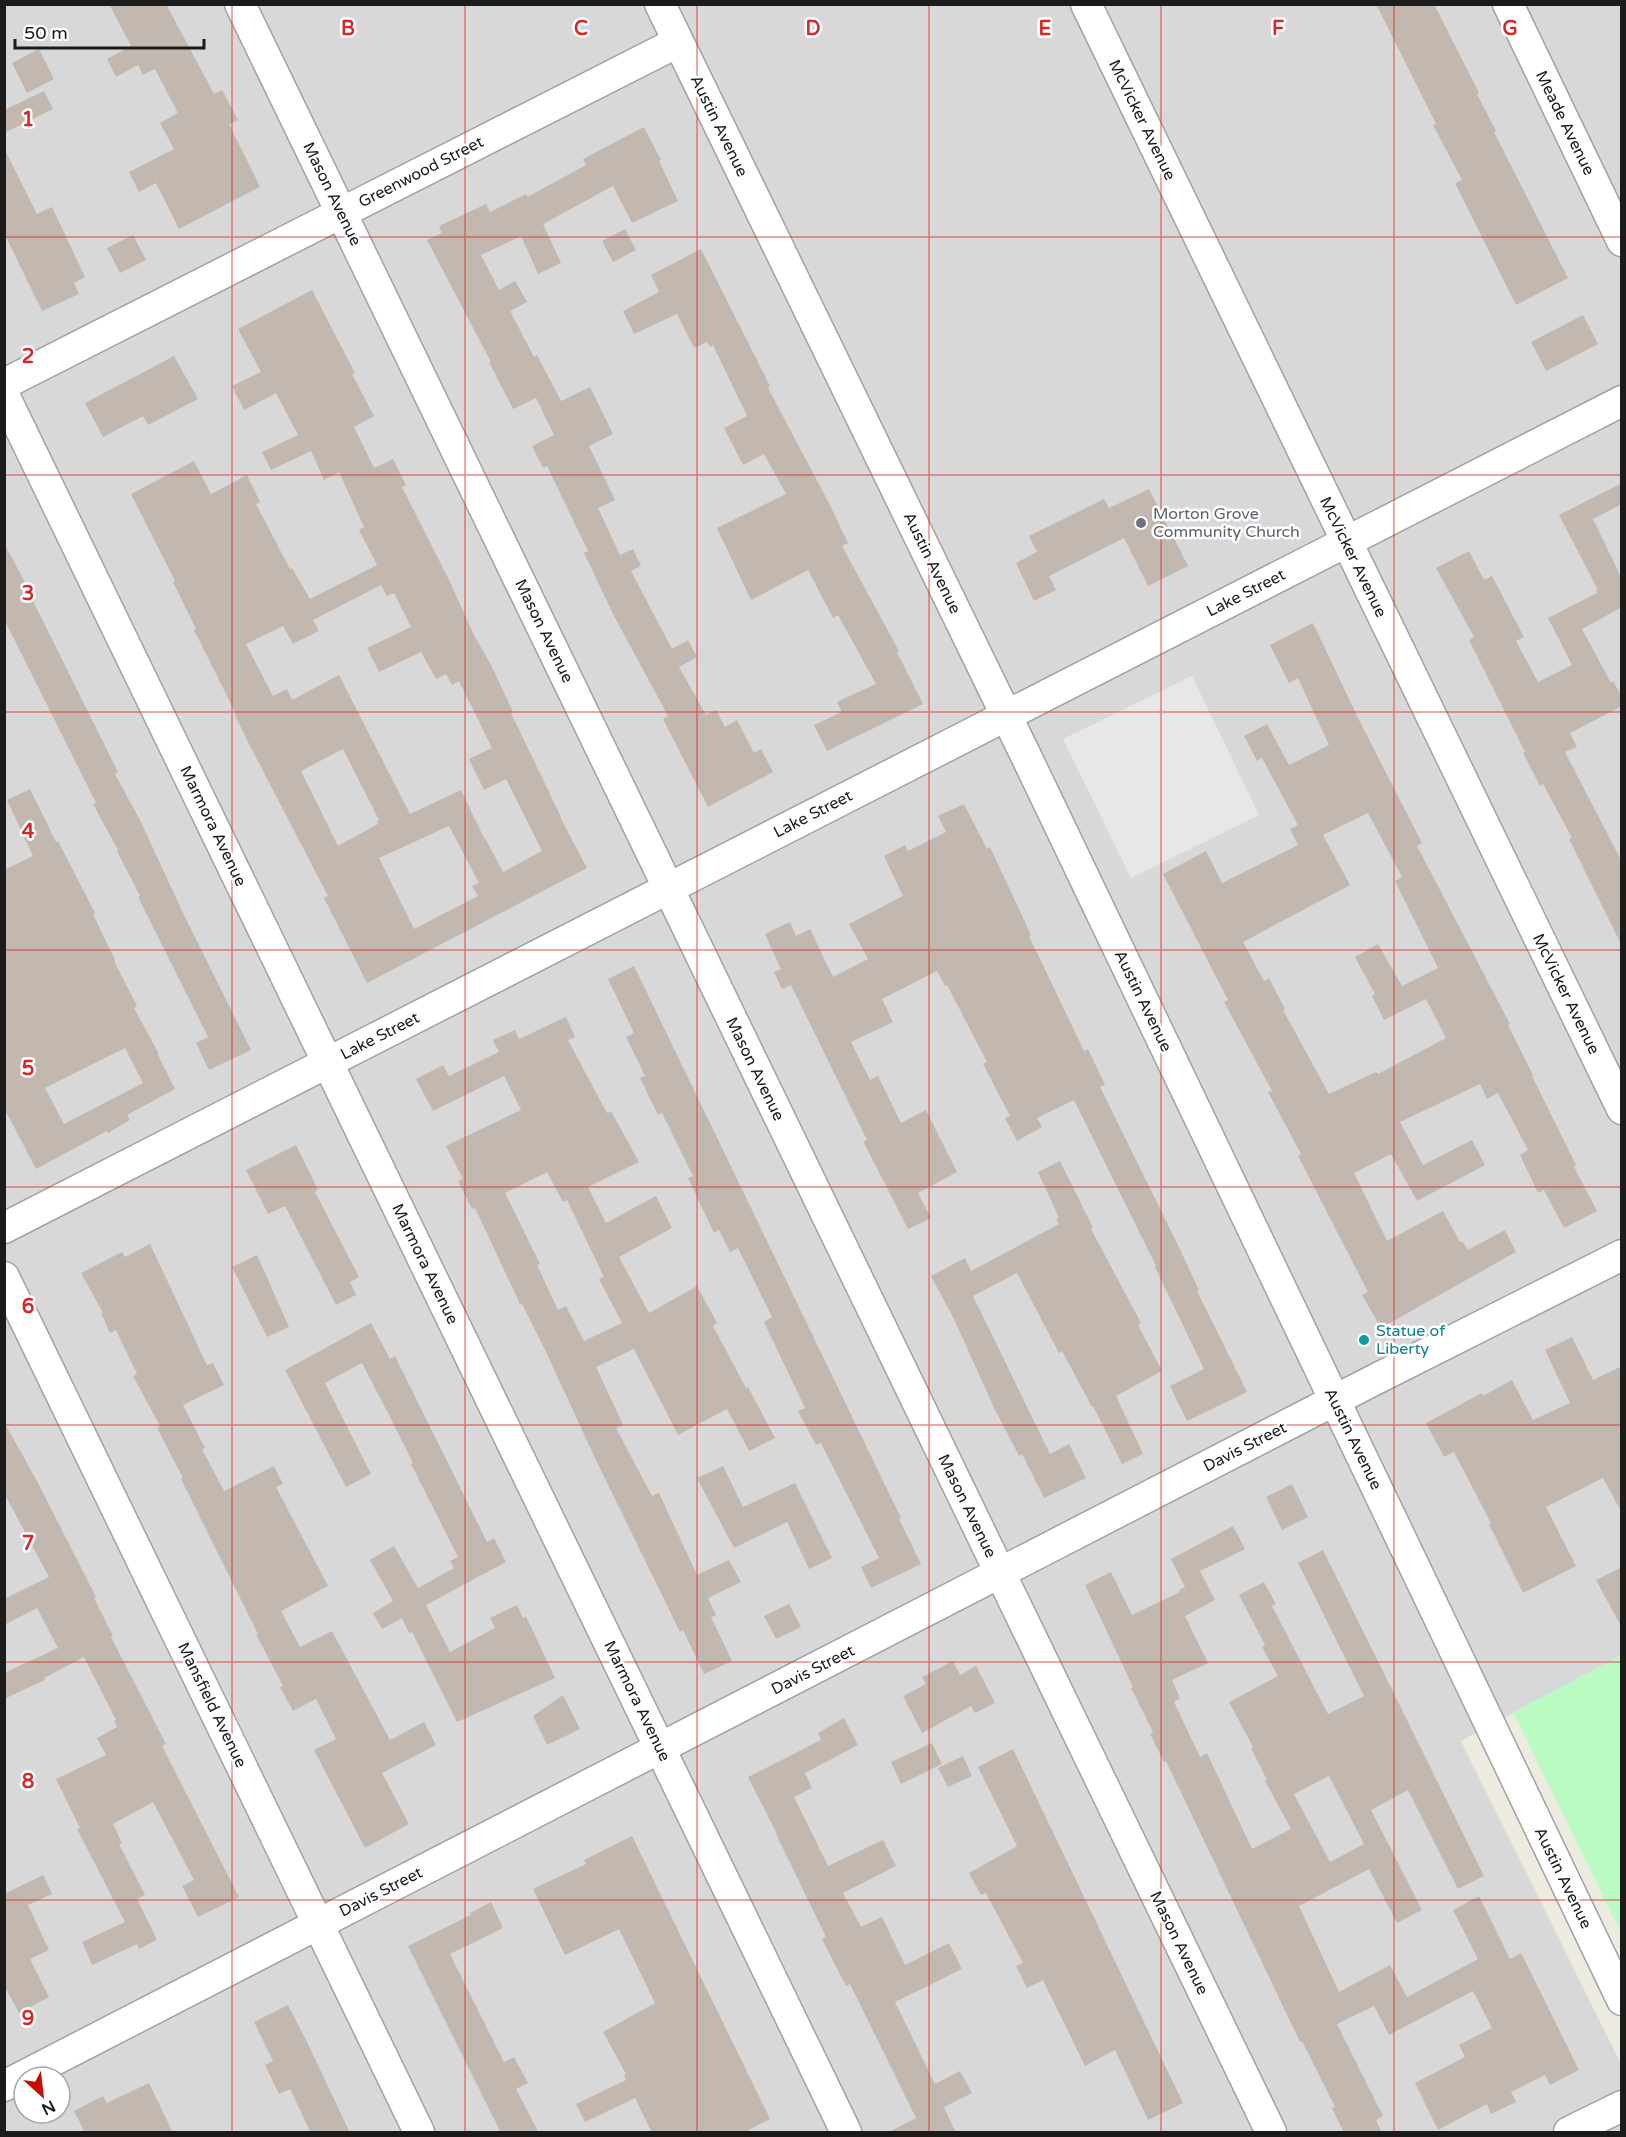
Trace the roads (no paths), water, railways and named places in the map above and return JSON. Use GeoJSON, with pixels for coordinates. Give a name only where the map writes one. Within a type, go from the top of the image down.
{"type":"FeatureCollection","features":[{"type":"Feature","properties":{"kind":"street","name":"Mason Avenue"},"geometry":{"type":"LineString","coordinates":[[240,4],[1271,2133]]}},
{"type":"Feature","properties":{"kind":"street","name":"Austin Avenue"},"geometry":{"type":"LineString","coordinates":[[660,4],[1006,716],[1622,2000]]}},
{"type":"Feature","properties":{"kind":"street","name":"McVicker Avenue"},"geometry":{"type":"LineString","coordinates":[[1086,4],[1622,1109]]}},
{"type":"Feature","properties":{"kind":"street","name":"Meade Avenue"},"geometry":{"type":"LineString","coordinates":[[1508,4],[1622,241]]}},
{"type":"Feature","properties":{"kind":"street","name":"Greenwood Street"},"geometry":{"type":"LineString","coordinates":[[4,384],[678,42]]}},
{"type":"Feature","properties":{"kind":"street","name":"Marmora Avenue"},"geometry":{"type":"LineString","coordinates":[[4,395],[846,2133]]}},
{"type":"Feature","properties":{"kind":"street","name":"Lake Street"},"geometry":{"type":"LineString","coordinates":[[4,1228],[1622,401]]}},
{"type":"Feature","properties":{"kind":"street","name":"Davis Street"},"geometry":{"type":"LineString","coordinates":[[4,2086],[1622,1255]]}},
{"type":"Feature","properties":{"kind":"street","name":"Mansfield Avenue"},"geometry":{"type":"LineString","coordinates":[[4,1277],[419,2133]]}},
{"type":"Feature","properties":{"kind":"street"},"geometry":{"type":"LineString","coordinates":[[1569,2133],[1622,2106]]}},
{"type":"Feature","properties":{"kind":"place","name":"Morton Grove Community Church"},"geometry":{"type":"Point","coordinates":[1141,523]}},
{"type":"Feature","properties":{"kind":"place","name":"Statue of Liberty"},"geometry":{"type":"Point","coordinates":[1364,1340]}}]}
